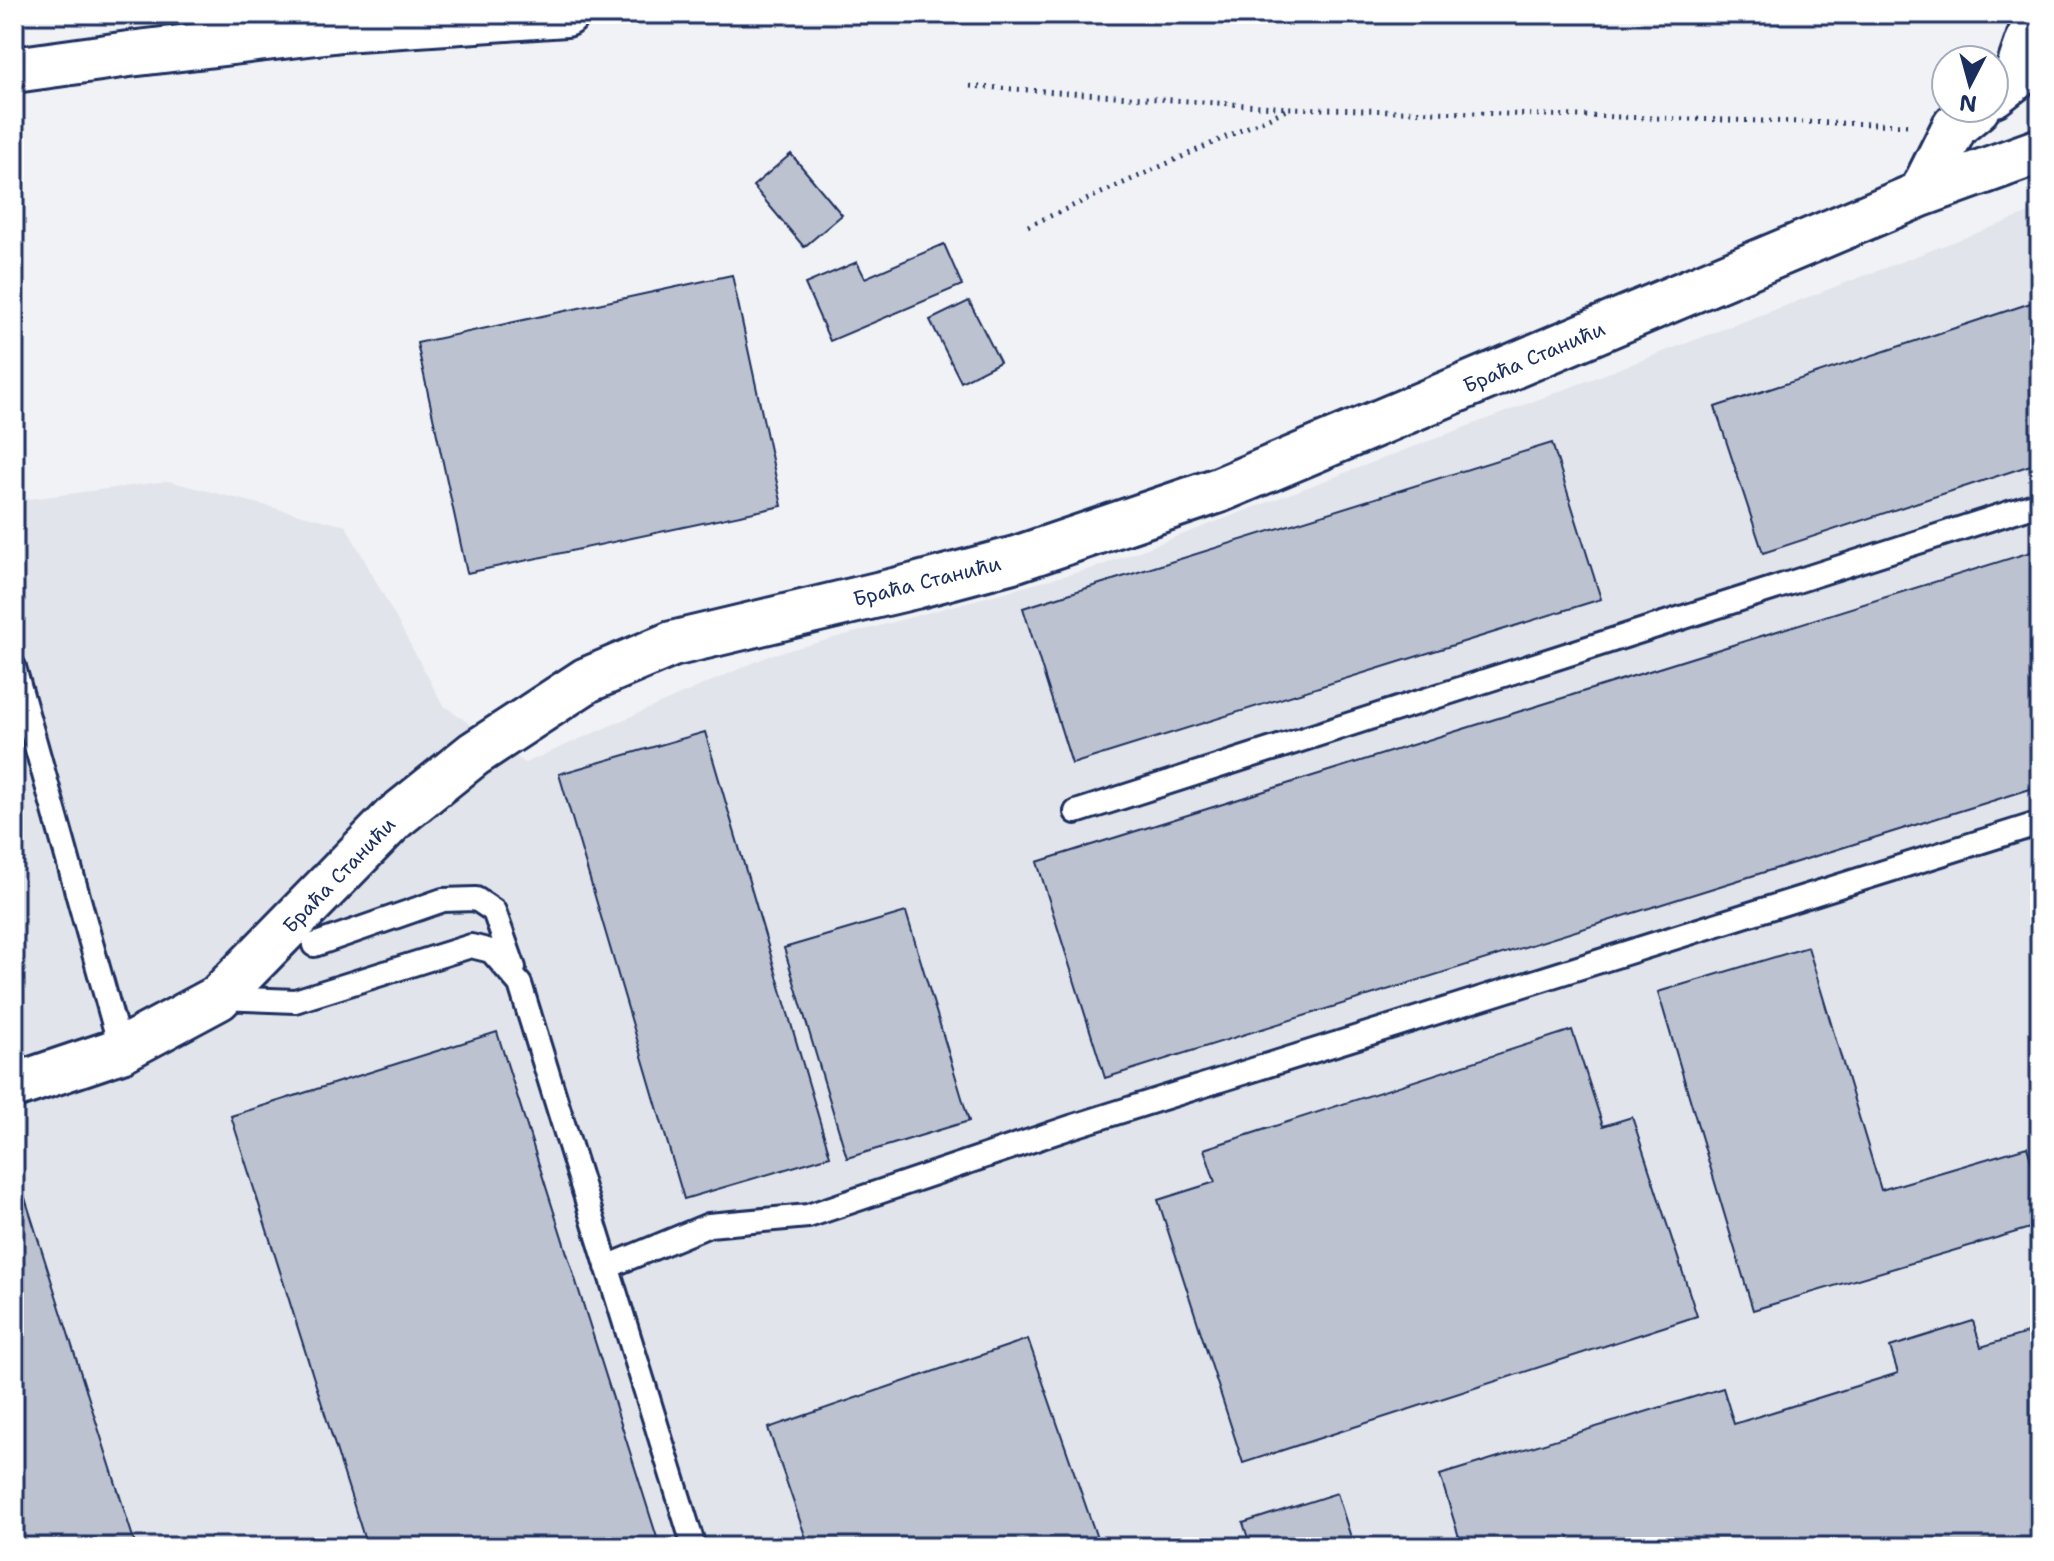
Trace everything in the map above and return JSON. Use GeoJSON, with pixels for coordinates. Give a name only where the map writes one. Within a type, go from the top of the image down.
{"type":"FeatureCollection","features":[{"type":"Feature","properties":{"kind":"street"},"geometry":{"type":"LineString","coordinates":[[14,70],[342,29],[566,14]]}},
{"type":"Feature","properties":{"kind":"street"},"geometry":{"type":"LineString","coordinates":[[2010,82],[2016,77],[2035,22],[2034,14]]}},
{"type":"Feature","properties":{"kind":"street"},"geometry":{"type":"LineString","coordinates":[[1921,194],[1962,124]]}},
{"type":"Feature","properties":{"kind":"street","name":"Браћа Станићи"},"geometry":{"type":"LineString","coordinates":[[14,1086],[121,1050],[218,998],[394,818],[474,754],[587,680],[672,644],[1016,559],[1219,490],[1921,194],[2040,151]]}},
{"type":"Feature","properties":{"kind":"lane"},"geometry":{"type":"LineString","coordinates":[[1076,812],[2040,503]]}},
{"type":"Feature","properties":{"kind":"lane"},"geometry":{"type":"LineString","coordinates":[[14,667],[121,1050]]}},
{"type":"Feature","properties":{"kind":"lane"},"geometry":{"type":"LineString","coordinates":[[607,1267],[709,1225],[808,1216],[1089,1122],[2040,823]]}},
{"type":"Feature","properties":{"kind":"lane"},"geometry":{"type":"LineString","coordinates":[[314,945],[443,900],[476,899],[494,911],[520,984],[694,1547]]}},
{"type":"Feature","properties":{"kind":"lane"},"geometry":{"type":"LineString","coordinates":[[218,998],[295,1001],[471,946],[491,951],[520,984]]}},
{"type":"Feature","properties":{"kind":"path"},"geometry":{"type":"LineString","coordinates":[[970,86],[1289,108],[1930,117]]}},
{"type":"Feature","properties":{"kind":"path"},"geometry":{"type":"LineString","coordinates":[[1028,226],[1289,108]]}},
{"type":"Feature","properties":{"kind":"shaded area"},"geometry":{"type":"Polygon","coordinates":[[[2040,209],[2040,1547],[14,1547],[14,501],[168,481],[346,526],[443,705],[525,763],[771,655],[1097,567],[2040,209]]]}},
{"type":"Feature","properties":{"kind":"building"},"geometry":{"type":"Polygon","coordinates":[[[791,154],[842,215],[804,247],[753,186],[791,154]]]}},
{"type":"Feature","properties":{"kind":"building"},"geometry":{"type":"Polygon","coordinates":[[[944,244],[962,285],[830,341],[805,284],[857,262],[865,278],[944,244]]]}},
{"type":"Feature","properties":{"kind":"building"},"geometry":{"type":"Polygon","coordinates":[[[732,275],[782,506],[467,573],[417,343],[732,275]]]}},
{"type":"Feature","properties":{"kind":"building"},"geometry":{"type":"Polygon","coordinates":[[[2040,300],[2040,462],[1763,553],[1715,407],[2040,300]]]}},
{"type":"Feature","properties":{"kind":"building"},"geometry":{"type":"Polygon","coordinates":[[[969,301],[1000,362],[961,382],[930,320],[969,301]]]}},
{"type":"Feature","properties":{"kind":"building"},"geometry":{"type":"Polygon","coordinates":[[[1552,443],[1601,599],[1072,764],[1023,608],[1552,443]]]}},
{"type":"Feature","properties":{"kind":"building"},"geometry":{"type":"Polygon","coordinates":[[[2040,549],[2040,786],[1105,1078],[1037,862],[2040,549]]]}},
{"type":"Feature","properties":{"kind":"building"},"geometry":{"type":"Polygon","coordinates":[[[705,732],[830,1156],[684,1199],[559,774],[705,732]]]}},
{"type":"Feature","properties":{"kind":"building"},"geometry":{"type":"Polygon","coordinates":[[[906,912],[969,1121],[847,1158],[784,948],[906,912]]]}},
{"type":"Feature","properties":{"kind":"building"},"geometry":{"type":"Polygon","coordinates":[[[1808,947],[1881,1190],[2027,1147],[2040,1189],[2040,1225],[1753,1310],[1658,992],[1808,947]]]}},
{"type":"Feature","properties":{"kind":"building"},"geometry":{"type":"Polygon","coordinates":[[[1572,1030],[1603,1126],[1632,1117],[1697,1316],[1243,1463],[1158,1200],[1215,1182],[1204,1149],[1572,1030]]]}},
{"type":"Feature","properties":{"kind":"building"},"geometry":{"type":"Polygon","coordinates":[[[497,1032],[660,1547],[367,1547],[231,1116],[497,1032]]]}},
{"type":"Feature","properties":{"kind":"building"},"geometry":{"type":"Polygon","coordinates":[[[19,1179],[136,1547],[14,1547],[14,1181],[19,1179]]]}},
{"type":"Feature","properties":{"kind":"building"},"geometry":{"type":"Polygon","coordinates":[[[1973,1321],[1981,1347],[2040,1329],[2040,1547],[1462,1547],[1440,1475],[1723,1388],[1734,1424],[1898,1373],[1890,1347],[1973,1321]]]}},
{"type":"Feature","properties":{"kind":"building"},"geometry":{"type":"Polygon","coordinates":[[[1028,1339],[1100,1547],[809,1547],[768,1428],[1028,1339]]]}},
{"type":"Feature","properties":{"kind":"building"},"geometry":{"type":"Polygon","coordinates":[[[1337,1493],[1354,1547],[1251,1547],[1243,1523],[1337,1493]]]}}]}
